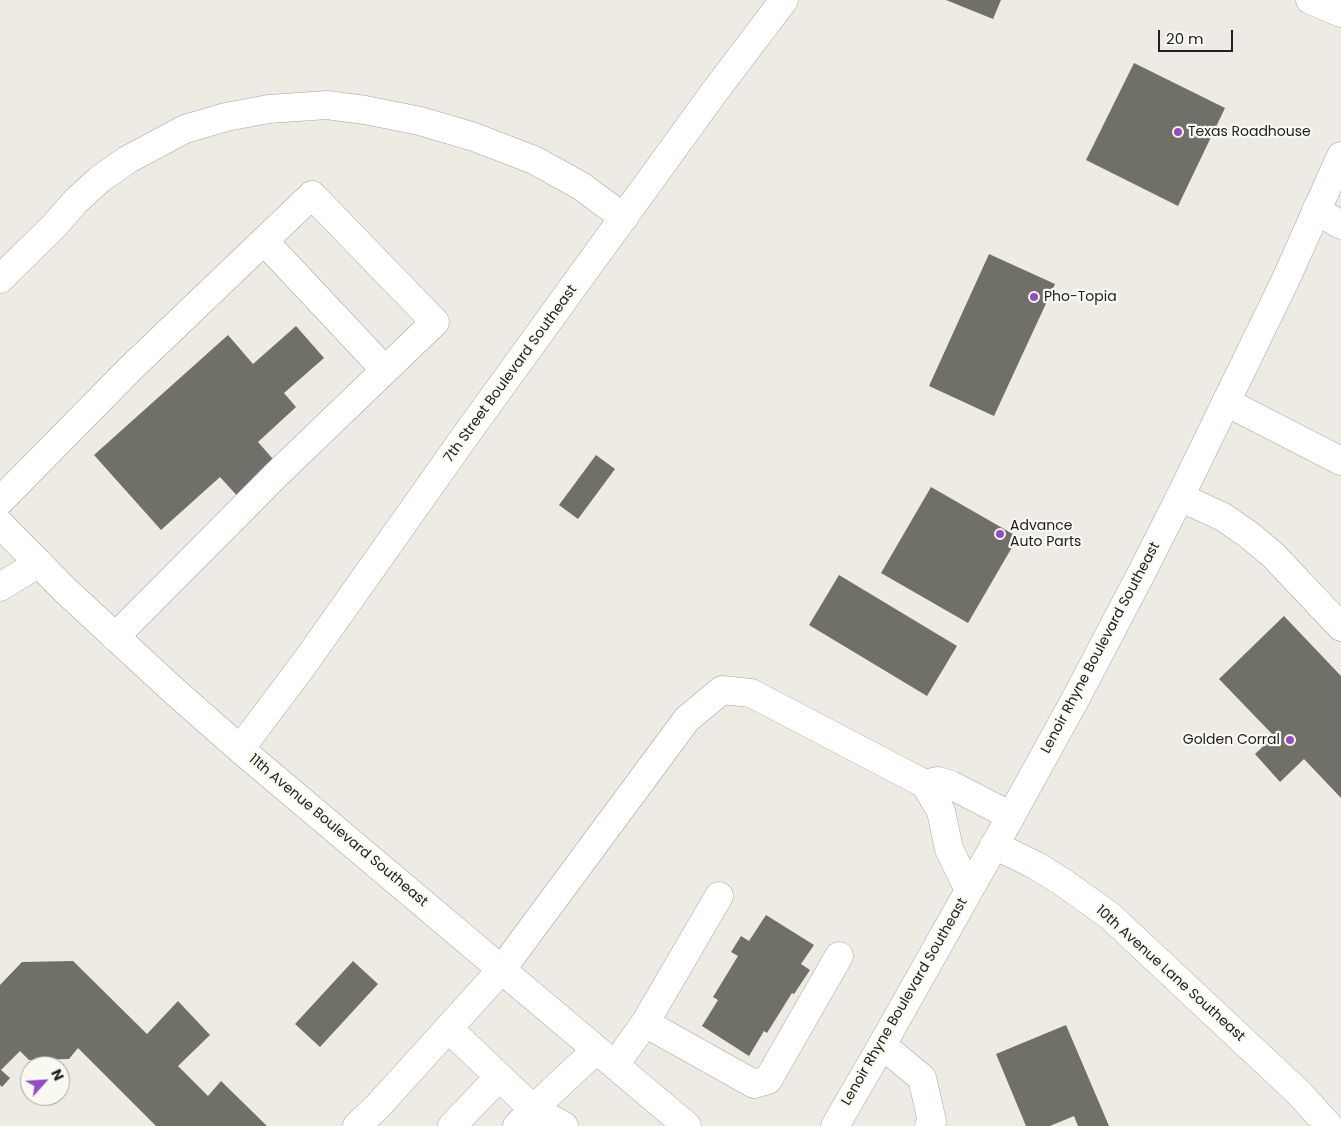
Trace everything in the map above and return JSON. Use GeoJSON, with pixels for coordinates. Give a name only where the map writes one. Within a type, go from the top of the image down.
{"type":"FeatureCollection","features":[{"type":"Feature","properties":{"kind":"street","name":"7th Street Boulevard Southeast"},"geometry":{"type":"LineString","coordinates":[[240,749],[304,664],[715,91],[784,0]]}},
{"type":"Feature","properties":{"kind":"street"},"geometry":{"type":"LineString","coordinates":[[1310,0],[1341,13]]}},
{"type":"Feature","properties":{"kind":"street"},"geometry":{"type":"LineString","coordinates":[[0,279],[54,226],[76,201],[100,179],[127,160],[185,129],[226,117],[269,109],[327,105],[365,110],[420,121],[474,137],[534,160],[581,186],[624,218]]}},
{"type":"Feature","properties":{"kind":"street","name":"Lenoir Rhyne Boulevard Southeast"},"geometry":{"type":"LineString","coordinates":[[835,1126],[1076,698],[1180,497],[1285,281],[1341,156]]}},
{"type":"Feature","properties":{"kind":"street"},"geometry":{"type":"LineString","coordinates":[[0,501],[132,367],[312,195],[435,322],[276,474],[116,637]]}},
{"type":"Feature","properties":{"kind":"street"},"geometry":{"type":"LineString","coordinates":[[1316,210],[1341,225]]}},
{"type":"Feature","properties":{"kind":"street"},"geometry":{"type":"LineString","coordinates":[[264,241],[385,370]]}},
{"type":"Feature","properties":{"kind":"street"},"geometry":{"type":"LineString","coordinates":[[1226,402],[1341,461]]}},
{"type":"Feature","properties":{"kind":"street"},"geometry":{"type":"LineString","coordinates":[[1180,497],[1223,517],[1249,535],[1273,555],[1341,626]]}},
{"type":"Feature","properties":{"kind":"street","name":"11th Avenue Boulevard Southeast"},"geometry":{"type":"LineString","coordinates":[[0,524],[116,637],[240,749],[687,1126]]}},
{"type":"Feature","properties":{"kind":"street"},"geometry":{"type":"LineString","coordinates":[[0,587],[39,563]]}},
{"type":"Feature","properties":{"kind":"street"},"geometry":{"type":"LineString","coordinates":[[357,1126],[378,1106],[502,969],[687,719],[722,690],[751,693],[925,784],[941,811],[949,849],[969,890]]}},
{"type":"Feature","properties":{"kind":"street"},"geometry":{"type":"LineString","coordinates":[[925,784],[938,781],[945,783],[1011,816]]}},
{"type":"Feature","properties":{"kind":"street","name":"10th Avenue Lane Southeast"},"geometry":{"type":"LineString","coordinates":[[994,845],[1035,865],[1110,916],[1298,1092],[1329,1126]]}},
{"type":"Feature","properties":{"kind":"street"},"geometry":{"type":"LineString","coordinates":[[525,1117],[606,1058],[645,1023],[719,896]]}},
{"type":"Feature","properties":{"kind":"street"},"geometry":{"type":"LineString","coordinates":[[645,1023],[754,1084],[768,1080],[839,956]]}},
{"type":"Feature","properties":{"kind":"street"},"geometry":{"type":"LineString","coordinates":[[448,1028],[499,1076],[525,1117],[564,1126]]}},
{"type":"Feature","properties":{"kind":"street"},"geometry":{"type":"LineString","coordinates":[[882,1045],[922,1078],[932,1120],[929,1126]]}},
{"type":"Feature","properties":{"kind":"street"},"geometry":{"type":"LineString","coordinates":[[452,1126],[499,1076]]}},
{"type":"Feature","properties":{"kind":"building"},"geometry":{"type":"Polygon","coordinates":[[[946,0],[1001,0],[993,19],[946,0]]]}},
{"type":"Feature","properties":{"kind":"building"},"geometry":{"type":"Polygon","coordinates":[[[1134,63],[1225,108],[1178,206],[1086,160],[1134,63]]]}},
{"type":"Feature","properties":{"kind":"building"},"geometry":{"type":"Polygon","coordinates":[[[989,254],[1055,284],[994,416],[929,386],[989,254]]]}},
{"type":"Feature","properties":{"kind":"building"},"geometry":{"type":"Polygon","coordinates":[[[296,326],[324,358],[284,393],[296,407],[258,442],[279,466],[241,500],[220,477],[161,530],[94,455],[228,335],[253,364],[296,326]]]}},
{"type":"Feature","properties":{"kind":"building"},"geometry":{"type":"Polygon","coordinates":[[[596,455],[615,469],[578,519],[559,505],[596,455]]]}},
{"type":"Feature","properties":{"kind":"building"},"geometry":{"type":"Polygon","coordinates":[[[931,487],[1018,537],[968,623],[881,573],[931,487]]]}},
{"type":"Feature","properties":{"kind":"building"},"geometry":{"type":"Polygon","coordinates":[[[839,575],[957,646],[927,696],[809,625],[839,575]]]}},
{"type":"Feature","properties":{"kind":"building"},"geometry":{"type":"Polygon","coordinates":[[[1284,616],[1341,676],[1341,798],[1304,759],[1280,782],[1255,754],[1274,736],[1219,679],[1284,616]]]}},
{"type":"Feature","properties":{"kind":"building"},"geometry":{"type":"Polygon","coordinates":[[[766,915],[814,945],[801,964],[810,970],[794,994],[792,993],[767,1033],[764,1031],[749,1056],[702,1026],[718,1000],[713,997],[738,956],[731,952],[741,936],[749,941],[766,915]]]}},
{"type":"Feature","properties":{"kind":"building"},"geometry":{"type":"Polygon","coordinates":[[[73,961],[147,1034],[178,1001],[210,1035],[178,1066],[208,1096],[221,1081],[267,1126],[156,1126],[78,1048],[70,1058],[70,1056],[25,1056],[20,1051],[1,1070],[10,1078],[2,1087],[0,1085],[0,985],[22,962],[73,961]]]}},
{"type":"Feature","properties":{"kind":"building"},"geometry":{"type":"Polygon","coordinates":[[[353,961],[378,984],[320,1047],[295,1024],[353,961]]]}},
{"type":"Feature","properties":{"kind":"building"},"geometry":{"type":"Polygon","coordinates":[[[1066,1025],[1109,1126],[1078,1126],[1074,1116],[1050,1126],[1026,1126],[996,1054],[1066,1025]]]}},
{"type":"Feature","properties":{"kind":"place","name":"Texas Roadhouse"},"geometry":{"type":"Point","coordinates":[1178,132]}},
{"type":"Feature","properties":{"kind":"place","name":"Pho-Topia"},"geometry":{"type":"Point","coordinates":[1034,297]}},
{"type":"Feature","properties":{"kind":"place","name":"Advance Auto Parts"},"geometry":{"type":"Point","coordinates":[1000,534]}},
{"type":"Feature","properties":{"kind":"place","name":"Golden Corral"},"geometry":{"type":"Point","coordinates":[1290,740]}}]}
